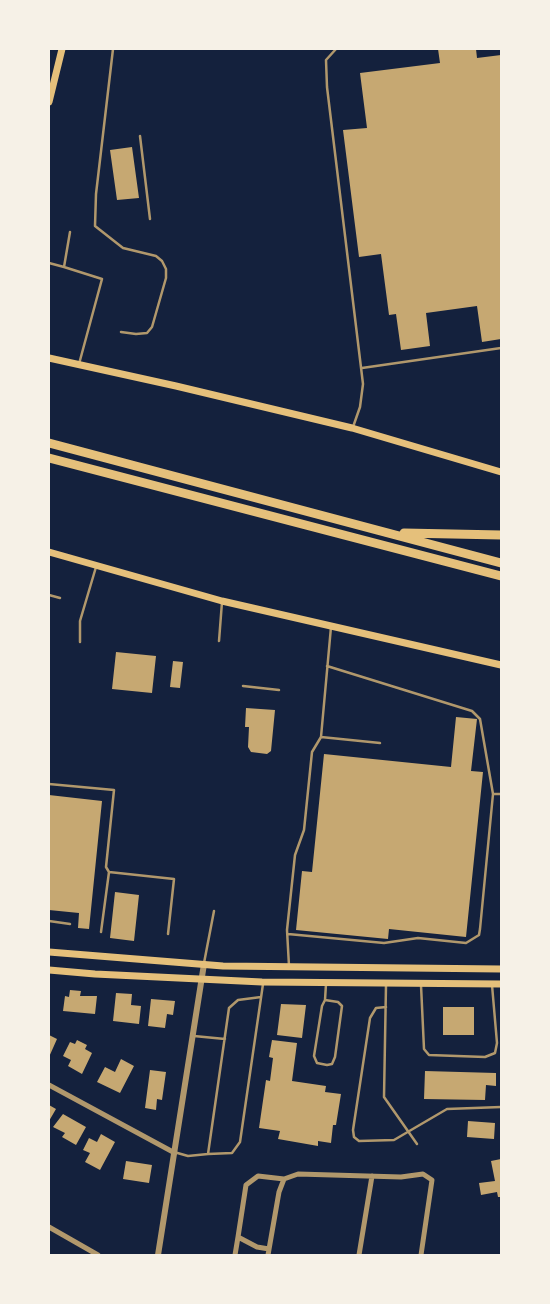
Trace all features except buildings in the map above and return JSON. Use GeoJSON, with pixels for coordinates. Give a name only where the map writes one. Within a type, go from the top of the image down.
{"type":"FeatureCollection","features":[{"type":"Feature","properties":{"kind":"highway"},"geometry":{"type":"LineString","coordinates":[[49,442],[501,563]]}},
{"type":"Feature","properties":{"kind":"highway"},"geometry":{"type":"LineString","coordinates":[[49,458],[501,576]]}},
{"type":"Feature","properties":{"kind":"highway"},"geometry":{"type":"LineString","coordinates":[[388,533],[501,535]]}},
{"type":"Feature","properties":{"kind":"main road"},"geometry":{"type":"LineString","coordinates":[[49,102],[62,49]]}},
{"type":"Feature","properties":{"kind":"main road"},"geometry":{"type":"LineString","coordinates":[[49,358],[352,428],[501,472]]}},
{"type":"Feature","properties":{"kind":"main road"},"geometry":{"type":"LineString","coordinates":[[49,552],[222,601],[330,628],[501,665]]}},
{"type":"Feature","properties":{"kind":"main road"},"geometry":{"type":"LineString","coordinates":[[49,952],[204,964],[501,969]]}},
{"type":"Feature","properties":{"kind":"main road"},"geometry":{"type":"LineString","coordinates":[[49,970],[263,982],[501,984]]}},
{"type":"Feature","properties":{"kind":"street"},"geometry":{"type":"LineString","coordinates":[[158,1255],[204,964]]}},
{"type":"Feature","properties":{"kind":"street"},"geometry":{"type":"LineString","coordinates":[[49,1085],[173,1152]]}},
{"type":"Feature","properties":{"kind":"street"},"geometry":{"type":"LineString","coordinates":[[235,1255],[246,1186],[258,1176],[284,1179],[298,1174],[372,1176],[423,1174],[432,1180],[421,1255]]}},
{"type":"Feature","properties":{"kind":"street"},"geometry":{"type":"LineString","coordinates":[[359,1255],[372,1176]]}},
{"type":"Feature","properties":{"kind":"street"},"geometry":{"type":"LineString","coordinates":[[238,1236],[269,1252],[279,1192],[284,1179]]}},
{"type":"Feature","properties":{"kind":"street"},"geometry":{"type":"LineString","coordinates":[[49,1227],[98,1255]]}},
{"type":"Feature","properties":{"kind":"lane"},"geometry":{"type":"LineString","coordinates":[[113,49],[96,194],[96,226],[123,248],[156,256],[162,261],[166,269],[166,278],[152,327],[146,332],[136,334],[121,332]]}},
{"type":"Feature","properties":{"kind":"lane"},"geometry":{"type":"LineString","coordinates":[[336,49],[326,60],[327,87],[363,384],[360,407],[352,428]]}},
{"type":"Feature","properties":{"kind":"lane"},"geometry":{"type":"LineString","coordinates":[[140,136],[150,219]]}},
{"type":"Feature","properties":{"kind":"lane"},"geometry":{"type":"LineString","coordinates":[[64,267],[70,232]]}},
{"type":"Feature","properties":{"kind":"lane"},"geometry":{"type":"LineString","coordinates":[[49,263],[102,279],[79,365]]}},
{"type":"Feature","properties":{"kind":"lane"},"geometry":{"type":"LineString","coordinates":[[362,368],[501,348]]}},
{"type":"Feature","properties":{"kind":"lane"},"geometry":{"type":"LineString","coordinates":[[80,642],[80,620],[96,566]]}},
{"type":"Feature","properties":{"kind":"lane"},"geometry":{"type":"LineString","coordinates":[[49,595],[60,598]]}},
{"type":"Feature","properties":{"kind":"lane"},"geometry":{"type":"LineString","coordinates":[[219,641],[222,601]]}},
{"type":"Feature","properties":{"kind":"lane"},"geometry":{"type":"LineString","coordinates":[[290,966],[288,934],[295,855],[304,830],[312,752],[321,737],[330,628]]}},
{"type":"Feature","properties":{"kind":"lane"},"geometry":{"type":"LineString","coordinates":[[288,934],[384,943],[418,938],[466,943],[474,940],[480,929],[493,794],[480,719],[472,711],[327,666]]}},
{"type":"Feature","properties":{"kind":"lane"},"geometry":{"type":"LineString","coordinates":[[242,686],[279,690]]}},
{"type":"Feature","properties":{"kind":"lane"},"geometry":{"type":"LineString","coordinates":[[321,737],[380,743]]}},
{"type":"Feature","properties":{"kind":"lane"},"geometry":{"type":"LineString","coordinates":[[49,784],[114,790],[106,867],[109,872],[101,932]]}},
{"type":"Feature","properties":{"kind":"lane"},"geometry":{"type":"LineString","coordinates":[[493,794],[501,794]]}},
{"type":"Feature","properties":{"kind":"lane"},"geometry":{"type":"LineString","coordinates":[[109,872],[174,879],[168,934]]}},
{"type":"Feature","properties":{"kind":"lane"},"geometry":{"type":"LineString","coordinates":[[204,964],[214,911]]}},
{"type":"Feature","properties":{"kind":"lane"},"geometry":{"type":"LineString","coordinates":[[49,922],[70,924]]}},
{"type":"Feature","properties":{"kind":"lane"},"geometry":{"type":"LineString","coordinates":[[173,1152],[188,1156],[232,1153],[240,1142],[263,982]]}},
{"type":"Feature","properties":{"kind":"lane"},"geometry":{"type":"LineString","coordinates":[[325,1000],[338,1002],[342,1006],[335,1058],[332,1064],[328,1065],[317,1063],[314,1056],[322,1006],[325,1000],[326,982]]}},
{"type":"Feature","properties":{"kind":"lane"},"geometry":{"type":"LineString","coordinates":[[386,983],[384,1097],[417,1144]]}},
{"type":"Feature","properties":{"kind":"lane"},"geometry":{"type":"LineString","coordinates":[[421,983],[424,1048],[429,1055],[485,1057],[495,1053],[498,1042],[492,984]]}},
{"type":"Feature","properties":{"kind":"lane"},"geometry":{"type":"LineString","coordinates":[[208,1154],[229,1008],[232,1003],[238,1000],[261,997]]}},
{"type":"Feature","properties":{"kind":"lane"},"geometry":{"type":"LineString","coordinates":[[386,1007],[376,1008],[370,1018],[353,1130],[354,1137],[359,1141],[366,1142],[394,1140],[447,1109],[501,1107]]}},
{"type":"Feature","properties":{"kind":"lane"},"geometry":{"type":"LineString","coordinates":[[192,1035],[225,1040]]}}]}
